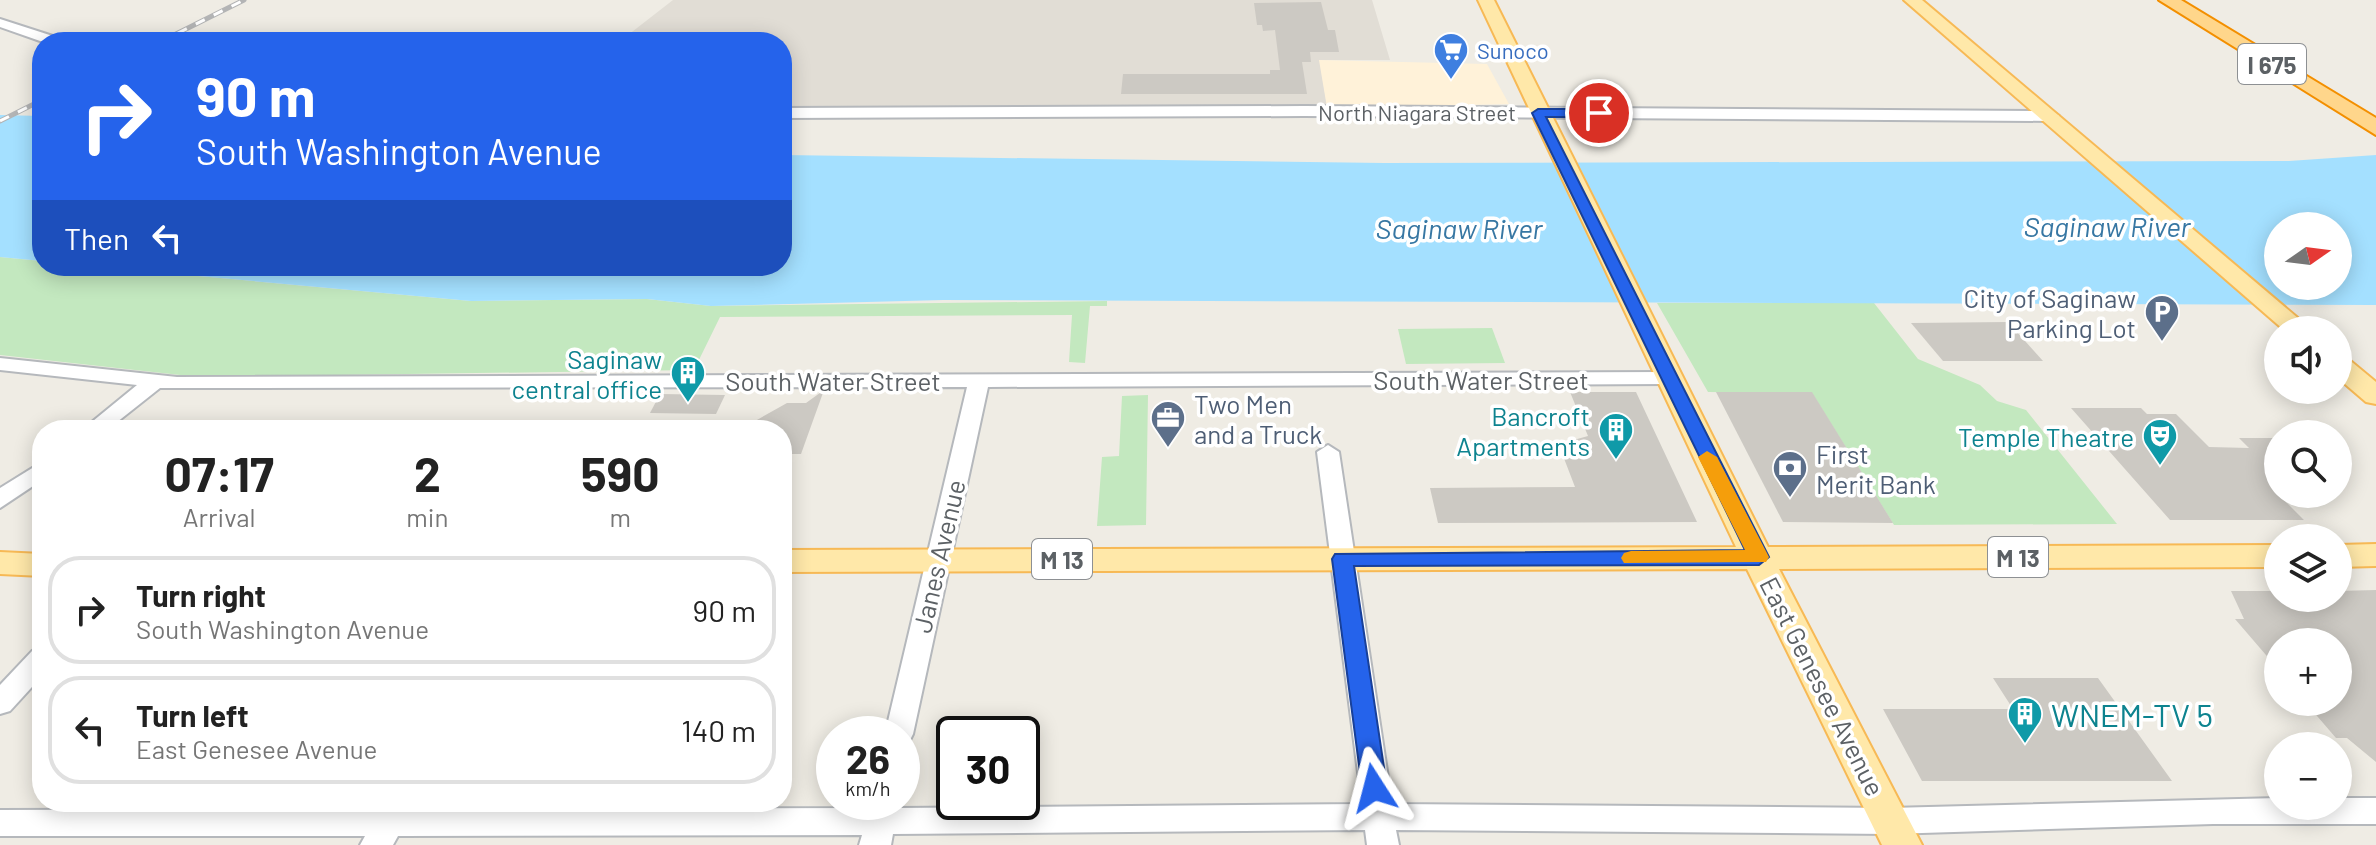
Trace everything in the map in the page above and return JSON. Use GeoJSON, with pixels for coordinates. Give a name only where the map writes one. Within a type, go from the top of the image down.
{"type":"FeatureCollection","features":[{"type":"Feature","properties":{"kind":"highway","name":"I 675"},"geometry":{"type":"LineString","coordinates":[[2168,0],[2376,128]]}},
{"type":"Feature","properties":{"kind":"highway","name":"I 675"},"geometry":{"type":"LineString","coordinates":[[2188,0],[2376,114]]}},
{"type":"Feature","properties":{"kind":"main road","name":"East Genesee Avenue"},"geometry":{"type":"LineString","coordinates":[[1486,0],[1559,159],[1896,833]]}},
{"type":"Feature","properties":{"kind":"main road"},"geometry":{"type":"LineString","coordinates":[[1912,0],[2071,132],[2283,316]]}},
{"type":"Feature","properties":{"kind":"main road"},"geometry":{"type":"LineString","coordinates":[[2352,376],[2376,396]]}},
{"type":"Feature","properties":{"kind":"main road"},"geometry":{"type":"LineString","coordinates":[[2352,556],[2376,555]]}},
{"type":"Feature","properties":{"kind":"main road","name":"M 13"},"geometry":{"type":"LineString","coordinates":[[792,561],[2264,556]]}},
{"type":"Feature","properties":{"kind":"main road"},"geometry":{"type":"LineString","coordinates":[[0,563],[32,565]]}},
{"type":"Feature","properties":{"kind":"street"},"geometry":{"type":"LineString","coordinates":[[0,23],[32,34]]}},
{"type":"Feature","properties":{"kind":"street","name":"North Niagara Street"},"geometry":{"type":"LineString","coordinates":[[792,113],[2051,116]]}},
{"type":"Feature","properties":{"kind":"street","name":"South Water Street"},"geometry":{"type":"LineString","coordinates":[[0,364],[155,381],[979,379],[1319,387],[1667,378]]}},
{"type":"Feature","properties":{"kind":"street","name":"Janes Avenue"},"geometry":{"type":"LineString","coordinates":[[903,716],[979,379]]}},
{"type":"Feature","properties":{"kind":"street"},"geometry":{"type":"LineString","coordinates":[[106,420],[155,381]]}},
{"type":"Feature","properties":{"kind":"street"},"geometry":{"type":"LineString","coordinates":[[1328,452],[1381,831]]}},
{"type":"Feature","properties":{"kind":"street"},"geometry":{"type":"LineString","coordinates":[[0,500],[32,476]]}},
{"type":"Feature","properties":{"kind":"street"},"geometry":{"type":"LineString","coordinates":[[0,703],[32,669]]}},
{"type":"Feature","properties":{"kind":"street"},"geometry":{"type":"LineString","coordinates":[[0,823],[880,822],[1381,831],[1896,833],[2213,811],[2376,811]]}},
{"type":"Feature","properties":{"kind":"shaded area"},"geometry":{"type":"Polygon","coordinates":[[[673,0],[1372,0],[1390,60],[1319,60],[1327,108],[792,107],[792,32],[632,32],[673,0]]]}},
{"type":"Feature","properties":{"kind":"shaded area"},"geometry":{"type":"Polygon","coordinates":[[[1318,60],[1487,64],[1509,104],[1327,108],[1318,60]]]}},
{"type":"Feature","properties":{"kind":"green space"},"geometry":{"type":"Polygon","coordinates":[[[0,257],[32,260],[32,276],[197,276],[471,301],[647,299],[711,306],[1107,301],[1107,306],[1090,306],[1085,363],[1069,362],[1072,315],[720,317],[694,370],[198,377],[0,355],[0,257]]]}},
{"type":"Feature","properties":{"kind":"green space"},"geometry":{"type":"Polygon","coordinates":[[[1657,303],[1874,303],[1918,359],[1980,385],[1997,401],[2026,410],[2117,524],[1894,525],[1812,393],[1708,392],[1657,303]]]}},
{"type":"Feature","properties":{"kind":"green space"},"geometry":{"type":"Polygon","coordinates":[[[1492,328],[1505,363],[1406,364],[1398,329],[1492,328]]]}},
{"type":"Feature","properties":{"kind":"green space"},"geometry":{"type":"Polygon","coordinates":[[[1148,395],[1146,525],[1097,526],[1102,457],[1119,456],[1122,396],[1148,395]]]}},
{"type":"Feature","properties":{"kind":"water"},"geometry":{"type":"Polygon","coordinates":[[[0,115],[32,116],[32,260],[0,257],[0,115]]]}},
{"type":"Feature","properties":{"kind":"water","name":"Saginaw River"},"geometry":{"type":"Polygon","coordinates":[[[792,155],[1384,163],[2289,161],[2376,155],[2376,305],[943,300],[711,306],[647,299],[471,301],[197,276],[792,276],[792,155]]]}},
{"type":"Feature","properties":{"kind":"building"},"geometry":{"type":"Polygon","coordinates":[[[1321,2],[1328,30],[1335,30],[1339,52],[1310,52],[1311,62],[1302,62],[1307,94],[1121,94],[1123,74],[1270,74],[1270,70],[1280,70],[1275,30],[1263,31],[1262,25],[1257,25],[1254,3],[1321,2]]]}},
{"type":"Feature","properties":{"kind":"building"},"geometry":{"type":"Polygon","coordinates":[[[2008,322],[2043,361],[1943,361],[1911,323],[2008,322]]]}},
{"type":"Feature","properties":{"kind":"building"},"geometry":{"type":"Polygon","coordinates":[[[824,390],[801,454],[792,454],[792,420],[757,420],[787,403],[806,403],[824,390]]]}},
{"type":"Feature","properties":{"kind":"building","name":"Bancroft Apartments"},"geometry":{"type":"Polygon","coordinates":[[[1570,392],[1636,392],[1697,522],[1438,523],[1430,488],[1575,487],[1560,448],[1573,448],[1570,441],[1588,436],[1570,392]]]}},
{"type":"Feature","properties":{"kind":"building"},"geometry":{"type":"Polygon","coordinates":[[[1716,392],[1812,392],[1893,523],[1783,522],[1716,392]]]}},
{"type":"Feature","properties":{"kind":"building","name":"Saginaw central office"},"geometry":{"type":"Polygon","coordinates":[[[660,394],[725,395],[716,414],[650,413],[660,394]]]}},
{"type":"Feature","properties":{"kind":"building","name":"Temple Theatre"},"geometry":{"type":"Polygon","coordinates":[[[2071,408],[2141,408],[2147,414],[2176,414],[2209,447],[2249,448],[2239,438],[2264,438],[2264,508],[2292,508],[2304,520],[2170,520],[2071,408]]]}},
{"type":"Feature","properties":{"kind":"building"},"geometry":{"type":"Polygon","coordinates":[[[2376,590],[2376,762],[2352,742],[2352,732],[2331,732],[2317,716],[2352,716],[2352,628],[2264,628],[2264,653],[2235,619],[2244,619],[2231,591],[2264,591],[2264,612],[2352,612],[2352,591],[2376,590]]]}},
{"type":"Feature","properties":{"kind":"building","name":"WNEM-TV 5"},"geometry":{"type":"Polygon","coordinates":[[[1993,678],[2098,678],[2172,781],[1922,781],[1883,709],[2013,709],[1993,678]]]}},
{"type":"Feature","properties":{"kind":"railway"},"geometry":{"type":"LineString","coordinates":[[180,32],[244,0]]}},
{"type":"Feature","properties":{"kind":"railway"},"geometry":{"type":"LineString","coordinates":[[0,121],[32,105]]}},
{"type":"Feature","properties":{"kind":"slow traffic"},"geometry":{"type":"LineString","coordinates":[[1631,558],[1759,557],[1707,457]]}},
{"type":"Feature","properties":{"kind":"place","name":"Sunoco"},"geometry":{"type":"Point","coordinates":[1451,81]}},
{"type":"Feature","properties":{"kind":"place","name":"City of Saginaw Parking Lot"},"geometry":{"type":"Point","coordinates":[2162,343]}},
{"type":"Feature","properties":{"kind":"place","name":"Saginaw central office"},"geometry":{"type":"Point","coordinates":[688,404]}},
{"type":"Feature","properties":{"kind":"place","name":"Two Men and a Truck"},"geometry":{"type":"Point","coordinates":[1168,449]}},
{"type":"Feature","properties":{"kind":"place","name":"Bancroft Apartments"},"geometry":{"type":"Point","coordinates":[1616,461]}},
{"type":"Feature","properties":{"kind":"place","name":"Temple Theatre"},"geometry":{"type":"Point","coordinates":[2160,467]}},
{"type":"Feature","properties":{"kind":"place","name":"First Merit Bank"},"geometry":{"type":"Point","coordinates":[1790,499]}},
{"type":"Feature","properties":{"kind":"place","name":"WNEM-TV 5"},"geometry":{"type":"Point","coordinates":[2025,745]}},
{"type":"Feature","properties":{"kind":"route"},"geometry":{"type":"LineString","coordinates":[[1374,788],[1342,559],[1759,557],[1538,113],[1599,113]]}}]}
